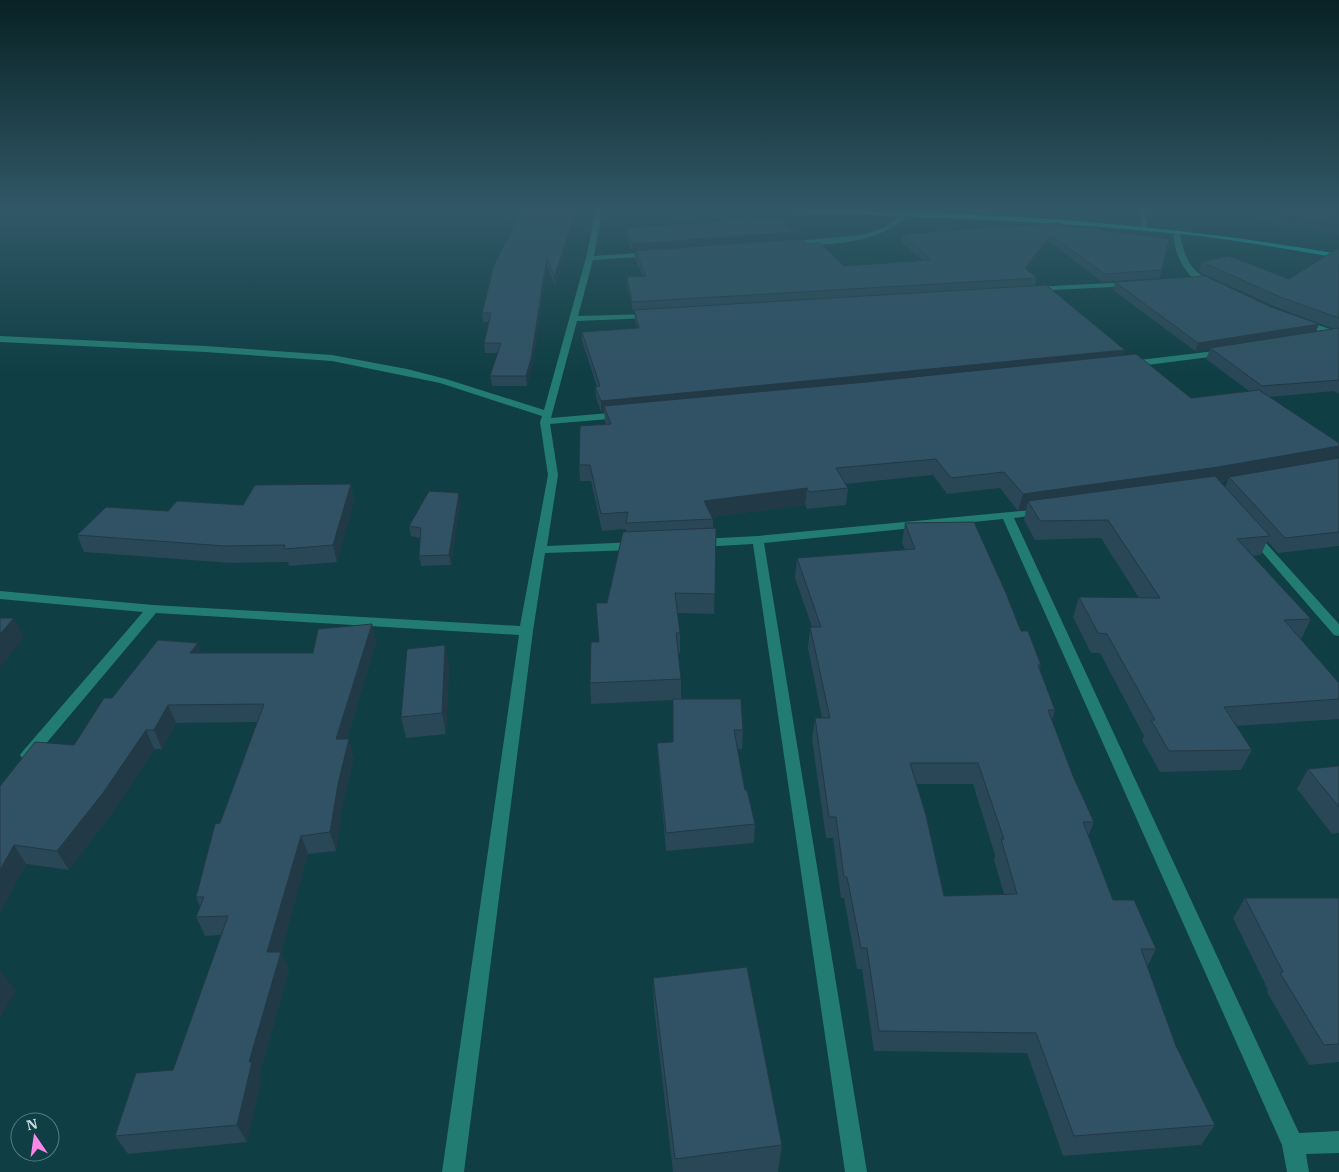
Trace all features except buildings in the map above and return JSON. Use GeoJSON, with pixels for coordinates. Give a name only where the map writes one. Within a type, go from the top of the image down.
{"type":"FeatureCollection","features":[{"type":"Feature","properties":{"kind":"street"},"geometry":{"type":"LineString","coordinates":[[453,1172],[526,631],[553,475],[546,418],[588,265]]}},
{"type":"Feature","properties":{"kind":"street"},"geometry":{"type":"LineString","coordinates":[[1184,265],[1185,268],[1202,280],[1222,289]]}},
{"type":"Feature","properties":{"kind":"street"},"geometry":{"type":"LineString","coordinates":[[1183,281],[1202,280]]}},
{"type":"Feature","properties":{"kind":"street"},"geometry":{"type":"LineString","coordinates":[[1028,290],[1144,283]]}},
{"type":"Feature","properties":{"kind":"street"},"geometry":{"type":"LineString","coordinates":[[574,319],[657,315]]}},
{"type":"Feature","properties":{"kind":"street"},"geometry":{"type":"LineString","coordinates":[[1296,320],[1336,335]]}},
{"type":"Feature","properties":{"kind":"street"},"geometry":{"type":"LineString","coordinates":[[1315,337],[1336,335]]}},
{"type":"Feature","properties":{"kind":"street"},"geometry":{"type":"LineString","coordinates":[[0,339],[205,349],[332,358],[407,372],[443,381],[546,418],[632,414]]}},
{"type":"Feature","properties":{"kind":"street"},"geometry":{"type":"LineString","coordinates":[[1118,366],[1232,352]]}},
{"type":"Feature","properties":{"kind":"street"},"geometry":{"type":"LineString","coordinates":[[689,543],[758,540],[1008,517],[1057,510]]}},
{"type":"Feature","properties":{"kind":"street"},"geometry":{"type":"LineString","coordinates":[[1008,517],[1293,1144],[1298,1172]]}},
{"type":"Feature","properties":{"kind":"street"},"geometry":{"type":"LineString","coordinates":[[1244,525],[1335,621],[1339,632]]}},
{"type":"Feature","properties":{"kind":"street"},"geometry":{"type":"LineString","coordinates":[[758,540],[856,1172]]}},
{"type":"Feature","properties":{"kind":"street"},"geometry":{"type":"LineString","coordinates":[[540,550],[649,545]]}},
{"type":"Feature","properties":{"kind":"street"},"geometry":{"type":"LineString","coordinates":[[0,595],[153,609],[526,631]]}},
{"type":"Feature","properties":{"kind":"street"},"geometry":{"type":"LineString","coordinates":[[19,765],[153,609]]}},
{"type":"Feature","properties":{"kind":"street"},"geometry":{"type":"LineString","coordinates":[[1293,1144],[1339,1142]]}}]}
